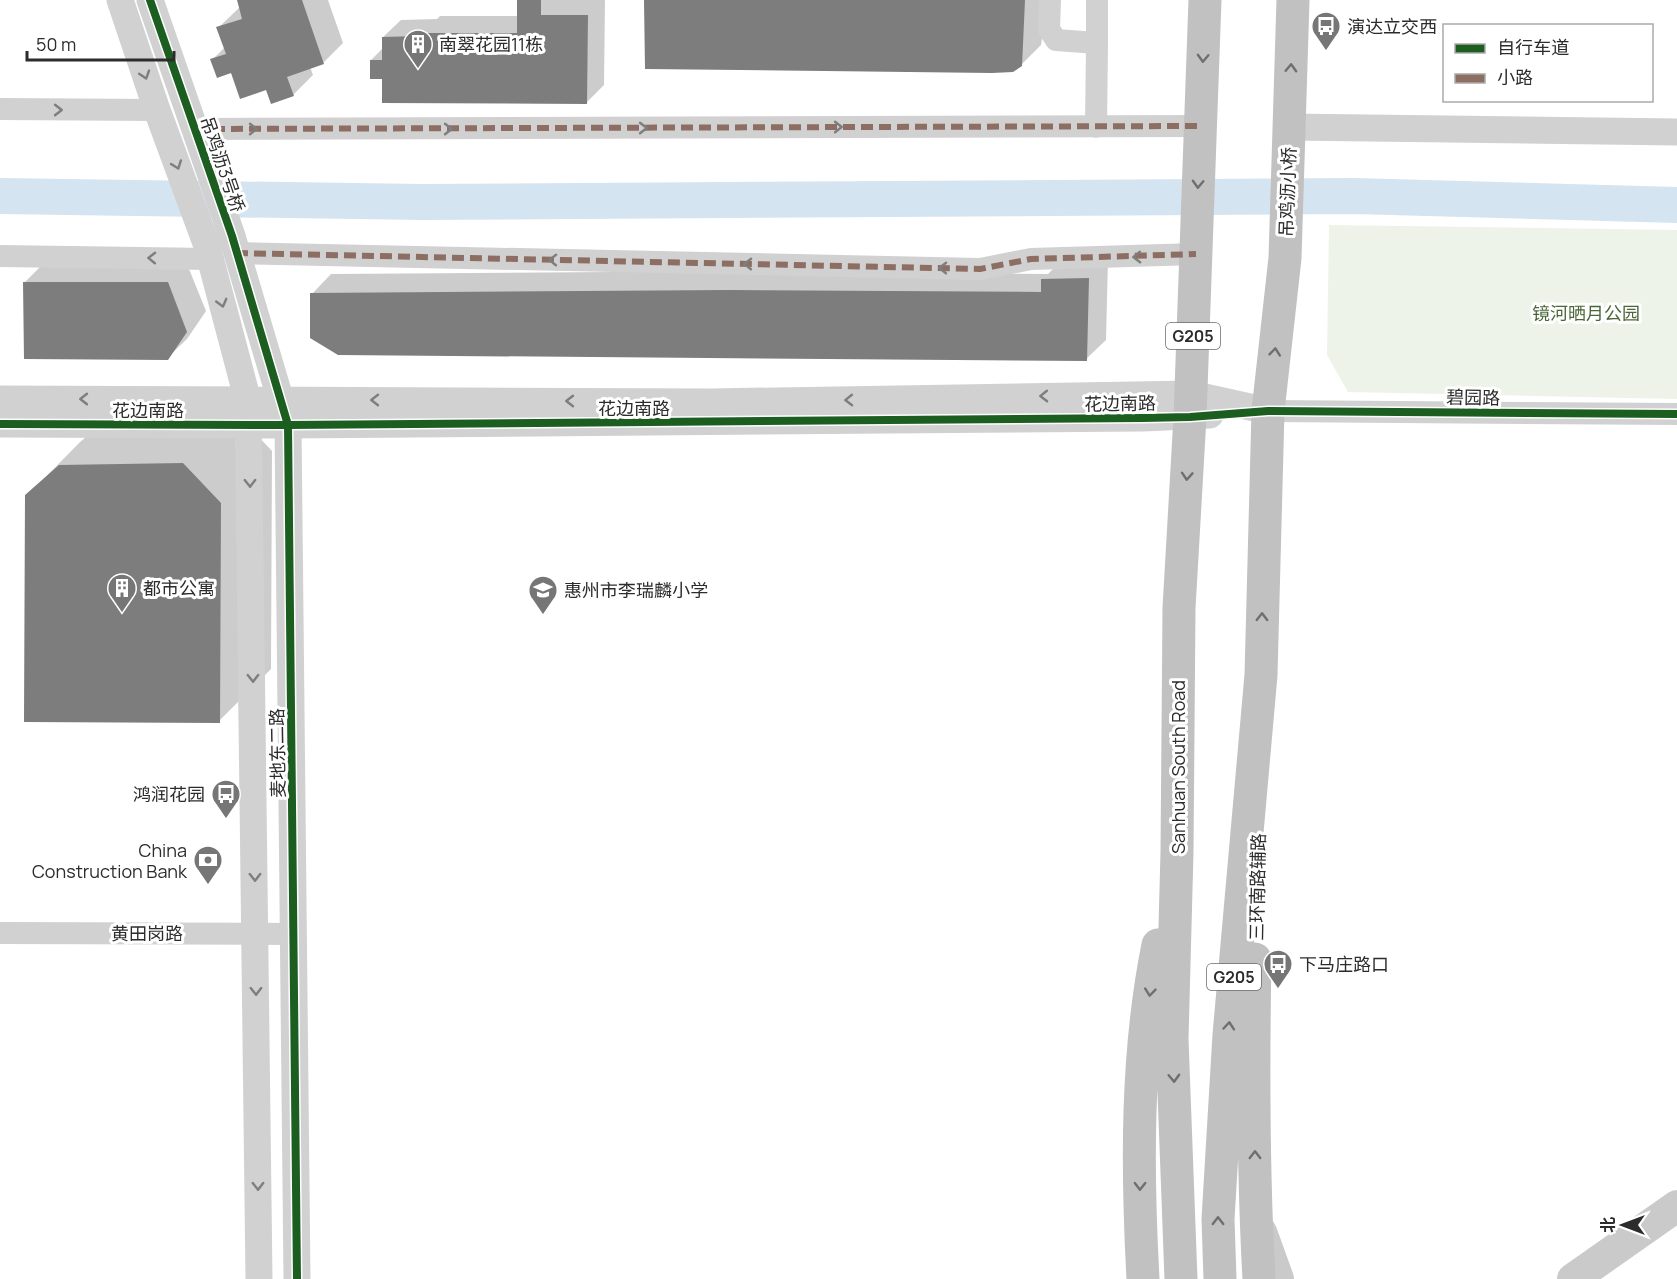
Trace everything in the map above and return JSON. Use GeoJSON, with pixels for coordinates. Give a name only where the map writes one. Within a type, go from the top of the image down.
{"type":"FeatureCollection","features":[{"type":"Feature","properties":{"kind":"highway","name":"G205"},"geometry":{"type":"LineString","coordinates":[[1196,254],[1205,0]]}},
{"type":"Feature","properties":{"kind":"highway","name":"G205"},"geometry":{"type":"LineString","coordinates":[[1289,127],[1293,0]]}},
{"type":"Feature","properties":{"kind":"highway","name":"吊鸡沥小桥"},"geometry":{"type":"LineString","coordinates":[[1268,411],[1285,258],[1289,127]]}},
{"type":"Feature","properties":{"kind":"highway","name":"Sanhuan South Road"},"geometry":{"type":"LineString","coordinates":[[1181,1279],[1172,1039],[1177,852],[1179,608],[1191,405],[1196,254]]}},
{"type":"Feature","properties":{"kind":"highway","name":"G205"},"geometry":{"type":"LineString","coordinates":[[1220,1279],[1218,1219],[1229,1035],[1261,675],[1268,411]]}},
{"type":"Feature","properties":{"kind":"highway","name":"三环南路辅路"},"geometry":{"type":"LineString","coordinates":[[1259,1279],[1255,1213],[1254,1045],[1261,675]]}},
{"type":"Feature","properties":{"kind":"highway"},"geometry":{"type":"LineString","coordinates":[[1143,1279],[1140,1216],[1141,1079],[1152,974],[1177,852]]}},
{"type":"Feature","properties":{"kind":"main road"},"geometry":{"type":"LineString","coordinates":[[1573,1279],[1677,1206]]}},
{"type":"Feature","properties":{"kind":"main road"},"geometry":{"type":"LineString","coordinates":[[1255,1213],[1278,1279]]}},
{"type":"Feature","properties":{"kind":"street"},"geometry":{"type":"LineString","coordinates":[[0,256],[208,252],[120,0]]}},
{"type":"Feature","properties":{"kind":"street","name":"吊鸡沥3号桥"},"geometry":{"type":"LineString","coordinates":[[150,0],[234,244]]}},
{"type":"Feature","properties":{"kind":"street"},"geometry":{"type":"LineString","coordinates":[[1050,0],[1049,29],[1056,40],[1097,43]]}},
{"type":"Feature","properties":{"kind":"street"},"geometry":{"type":"LineString","coordinates":[[1096,127],[1097,0]]}},
{"type":"Feature","properties":{"kind":"street"},"geometry":{"type":"LineString","coordinates":[[0,109],[157,110]]}},
{"type":"Feature","properties":{"kind":"street"},"geometry":{"type":"LineString","coordinates":[[195,129],[1200,126]]}},
{"type":"Feature","properties":{"kind":"street"},"geometry":{"type":"LineString","coordinates":[[1289,127],[1677,132]]}},
{"type":"Feature","properties":{"kind":"street"},"geometry":{"type":"LineString","coordinates":[[234,244],[980,268],[1031,260],[1196,254]]}},
{"type":"Feature","properties":{"kind":"street","name":"麦地东二路"},"geometry":{"type":"LineString","coordinates":[[234,244],[288,425],[297,1279]]}},
{"type":"Feature","properties":{"kind":"street","name":"麦地东二路"},"geometry":{"type":"LineString","coordinates":[[208,252],[248,413],[259,1279]]}},
{"type":"Feature","properties":{"kind":"street","name":"花边南路"},"geometry":{"type":"LineString","coordinates":[[0,399],[248,413],[288,425],[1191,405]]}},
{"type":"Feature","properties":{"kind":"street","name":"花边南路"},"geometry":{"type":"LineString","coordinates":[[0,424],[248,413],[281,400],[1191,405],[1268,411]]}},
{"type":"Feature","properties":{"kind":"street","name":"碧园路"},"geometry":{"type":"LineString","coordinates":[[1268,411],[1677,414]]}},
{"type":"Feature","properties":{"kind":"street","name":"黄田岗路"},"geometry":{"type":"LineString","coordinates":[[0,933],[294,934]]}},
{"type":"Feature","properties":{"kind":"green space","name":"镜河晒月公园"},"geometry":{"type":"Polygon","coordinates":[[[1329,225],[1677,230],[1677,399],[1348,392],[1327,355],[1329,225]]]}},
{"type":"Feature","properties":{"kind":"building"},"geometry":{"type":"Polygon","coordinates":[[[237,0],[302,0],[324,64],[287,77],[294,96],[271,104],[266,90],[240,99],[231,73],[217,78],[210,59],[226,54],[216,27],[242,19],[237,0]]]}},
{"type":"Feature","properties":{"kind":"building"},"geometry":{"type":"Polygon","coordinates":[[[517,0],[541,0],[541,15],[588,15],[587,104],[382,103],[382,79],[370,79],[370,60],[382,60],[382,37],[421,36],[421,33],[517,33],[517,0]]]}},
{"type":"Feature","properties":{"kind":"building"},"geometry":{"type":"Polygon","coordinates":[[[644,0],[1025,0],[1022,66],[1013,72],[992,73],[645,69],[644,0]]]}},
{"type":"Feature","properties":{"kind":"building"},"geometry":{"type":"Polygon","coordinates":[[[1089,278],[1087,361],[338,355],[310,338],[310,293],[729,290],[1041,292],[1041,279],[1089,278]]]}},
{"type":"Feature","properties":{"kind":"building"},"geometry":{"type":"Polygon","coordinates":[[[23,282],[168,282],[187,332],[168,360],[24,359],[23,282]]]}},
{"type":"Feature","properties":{"kind":"building","name":"都市公寓"},"geometry":{"type":"Polygon","coordinates":[[[183,463],[221,503],[220,723],[24,722],[25,495],[59,465],[183,463]]]}},
{"type":"Feature","properties":{"kind":"waterway"},"geometry":{"type":"LineString","coordinates":[[0,196],[422,202],[1354,196],[1677,205]]}},
{"type":"Feature","properties":{"kind":"marked path"},"geometry":{"type":"LineString","coordinates":[[195,129],[1200,126]]}},
{"type":"Feature","properties":{"kind":"marked path"},"geometry":{"type":"LineString","coordinates":[[236,253],[980,269],[1031,259],[1196,254]]}},
{"type":"Feature","properties":{"kind":"cycle path"},"geometry":{"type":"LineString","coordinates":[[150,0],[232,236],[288,425],[297,1279]]}},
{"type":"Feature","properties":{"kind":"cycle path"},"geometry":{"type":"LineString","coordinates":[[0,424],[288,425],[1143,418],[1268,411],[1677,414]]}},
{"type":"Feature","properties":{"kind":"place","name":"演达立交西"},"geometry":{"type":"Point","coordinates":[1326,52]}},
{"type":"Feature","properties":{"kind":"place","name":"南翠花园11栋"},"geometry":{"type":"Point","coordinates":[418,70]}},
{"type":"Feature","properties":{"kind":"place","name":"都市公寓"},"geometry":{"type":"Point","coordinates":[122,614]}},
{"type":"Feature","properties":{"kind":"place","name":"惠州市李瑞麟小学"},"geometry":{"type":"Point","coordinates":[543,616]}},
{"type":"Feature","properties":{"kind":"place","name":"鸿润花园"},"geometry":{"type":"Point","coordinates":[226,820]}},
{"type":"Feature","properties":{"kind":"place","name":"China Construction Bank"},"geometry":{"type":"Point","coordinates":[208,886]}},
{"type":"Feature","properties":{"kind":"place","name":"下马庄路口"},"geometry":{"type":"Point","coordinates":[1278,990]}}]}
